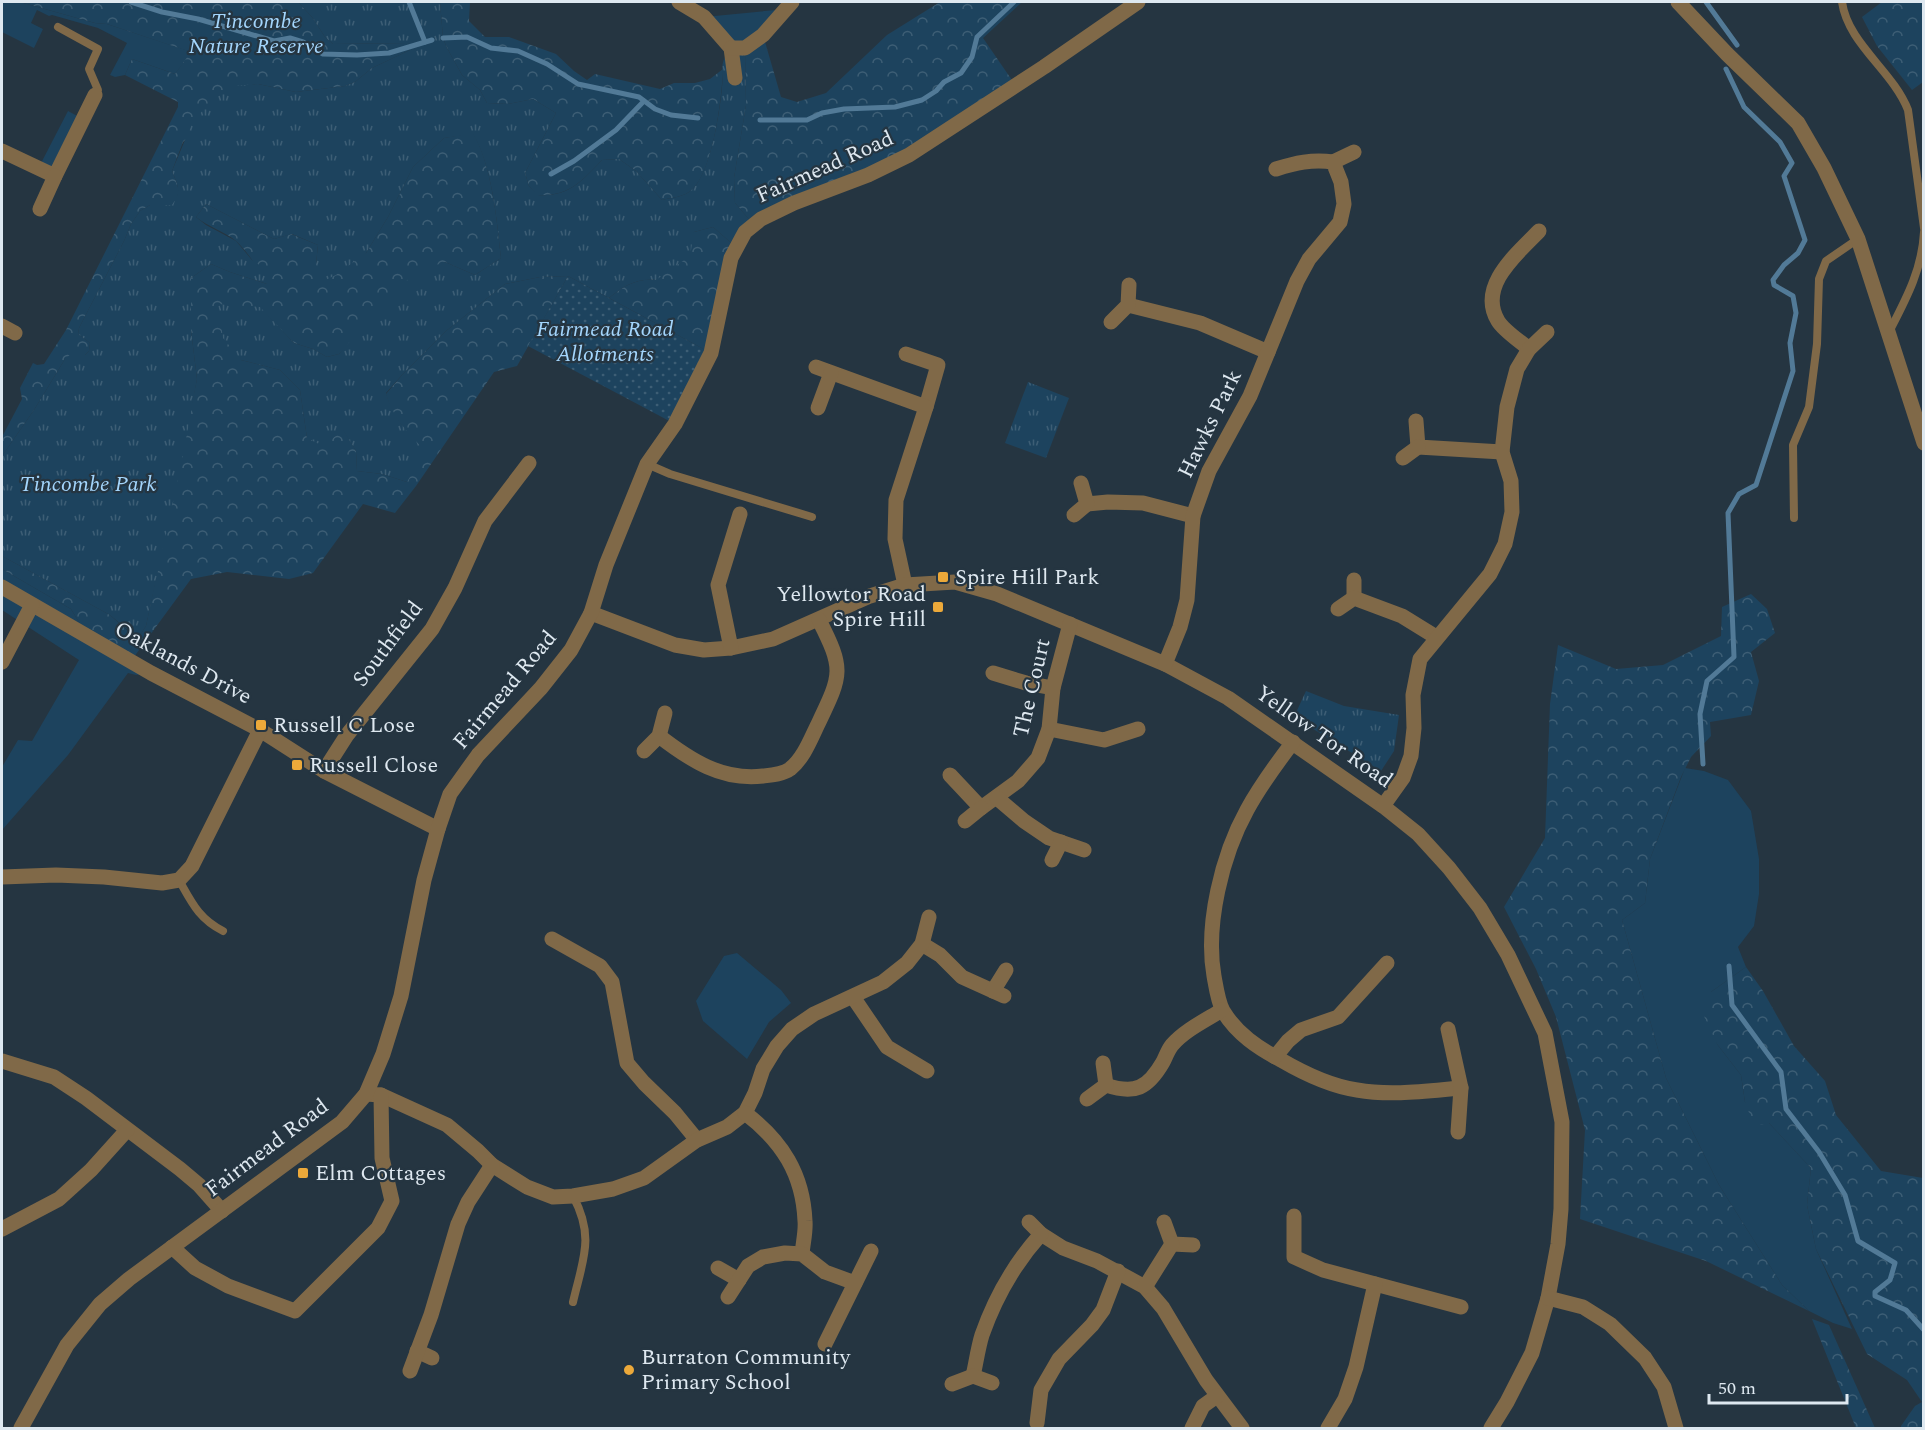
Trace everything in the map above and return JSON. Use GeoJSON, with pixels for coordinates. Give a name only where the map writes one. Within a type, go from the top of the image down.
{"type":"FeatureCollection","features":[{"type":"Feature","properties":{"kind":"street"},"geometry":{"type":"LineString","coordinates":[[679,2],[704,17],[731,48],[735,78]]}},
{"type":"Feature","properties":{"kind":"street"},"geometry":{"type":"LineString","coordinates":[[731,48],[745,48],[763,35],[792,2]]}},
{"type":"Feature","properties":{"kind":"street","name":"Fairmead Road"},"geometry":{"type":"LineString","coordinates":[[21,1428],[67,1345],[100,1304],[129,1278],[342,1122],[373,1095],[401,996],[424,880],[450,794],[478,755],[541,688],[571,650],[591,614],[606,565],[647,464],[675,424],[711,352],[731,258],[745,232],[761,219],[794,203],[868,175],[909,155],[1044,68],[1138,2]]}},
{"type":"Feature","properties":{"kind":"street"},"geometry":{"type":"LineString","coordinates":[[1678,2],[1727,54],[1798,123],[1824,168],[1858,239],[1923,443]]}},
{"type":"Feature","properties":{"kind":"street"},"geometry":{"type":"LineString","coordinates":[[40,209],[95,95]]}},
{"type":"Feature","properties":{"kind":"street"},"geometry":{"type":"LineString","coordinates":[[2,151],[55,176]]}},
{"type":"Feature","properties":{"kind":"street"},"geometry":{"type":"LineString","coordinates":[[1276,169],[1299,161],[1333,162],[1354,152]]}},
{"type":"Feature","properties":{"kind":"street","name":"Hawks Park"},"geometry":{"type":"LineString","coordinates":[[1165,664],[1180,627],[1187,600],[1193,516],[1209,471],[1250,396],[1297,281],[1310,259],[1340,222],[1344,204],[1341,182],[1333,162]]}},
{"type":"Feature","properties":{"kind":"street"},"geometry":{"type":"LineString","coordinates":[[1529,349],[1498,322],[1490,302],[1495,282],[1513,258],[1539,231]]}},
{"type":"Feature","properties":{"kind":"street"},"geometry":{"type":"LineString","coordinates":[[1111,322],[1128,305],[1129,285]]}},
{"type":"Feature","properties":{"kind":"street","name":"Hawks Park"},"geometry":{"type":"LineString","coordinates":[[1128,305],[1200,323],[1268,352]]}},
{"type":"Feature","properties":{"kind":"street"},"geometry":{"type":"LineString","coordinates":[[1383,806],[1403,778],[1411,756],[1414,728],[1413,695],[1420,658],[1490,574],[1505,544],[1512,513],[1511,481],[1502,452],[1507,407],[1517,369],[1529,349],[1547,332]]}},
{"type":"Feature","properties":{"kind":"street"},"geometry":{"type":"LineString","coordinates":[[905,585],[895,539],[896,500],[939,365],[906,354]]}},
{"type":"Feature","properties":{"kind":"street"},"geometry":{"type":"LineString","coordinates":[[816,367],[926,407]]}},
{"type":"Feature","properties":{"kind":"street"},"geometry":{"type":"LineString","coordinates":[[818,408],[831,373]]}},
{"type":"Feature","properties":{"kind":"street"},"geometry":{"type":"LineString","coordinates":[[1416,422],[1418,447]]}},
{"type":"Feature","properties":{"kind":"street"},"geometry":{"type":"LineString","coordinates":[[1403,458],[1418,447],[1502,452]]}},
{"type":"Feature","properties":{"kind":"street","name":"Southfield"},"geometry":{"type":"LineString","coordinates":[[324,771],[347,735],[432,629],[485,521],[529,463]]}},
{"type":"Feature","properties":{"kind":"street"},"geometry":{"type":"LineString","coordinates":[[1074,515],[1087,504],[1082,483]]}},
{"type":"Feature","properties":{"kind":"street","name":"Hawks Park"},"geometry":{"type":"LineString","coordinates":[[1087,504],[1143,503],[1193,516]]}},
{"type":"Feature","properties":{"kind":"street"},"geometry":{"type":"LineString","coordinates":[[731,648],[718,585],[740,514]]}},
{"type":"Feature","properties":{"kind":"street"},"geometry":{"type":"LineString","coordinates":[[1354,580],[1354,598]]}},
{"type":"Feature","properties":{"kind":"street","name":"Yellow Tor Road"},"geometry":{"type":"LineString","coordinates":[[591,614],[675,645],[704,651],[773,639],[870,596],[905,585],[955,582],[997,594],[1165,664],[1228,698],[1383,806],[1418,834],[1449,868],[1480,908],[1508,955],[1545,1033],[1562,1122],[1563,1189],[1558,1244],[1548,1298],[1532,1353],[1491,1428]]}},
{"type":"Feature","properties":{"kind":"street","name":"Oaklands Drive"},"geometry":{"type":"LineString","coordinates":[[2,587],[151,673],[260,730],[324,771],[438,829]]}},
{"type":"Feature","properties":{"kind":"street"},"geometry":{"type":"LineString","coordinates":[[1354,598],[1402,616],[1436,637]]}},
{"type":"Feature","properties":{"kind":"street"},"geometry":{"type":"LineString","coordinates":[[1338,609],[1354,598]]}},
{"type":"Feature","properties":{"kind":"street"},"geometry":{"type":"LineString","coordinates":[[2,662],[32,605]]}},
{"type":"Feature","properties":{"kind":"street"},"geometry":{"type":"LineString","coordinates":[[659,736],[698,764],[723,774],[748,778],[775,775],[789,770],[803,754],[835,689],[838,672],[837,659],[819,620]]}},
{"type":"Feature","properties":{"kind":"street","name":"The Court"},"geometry":{"type":"LineString","coordinates":[[965,821],[1018,780],[1038,758],[1049,729],[1053,687],[1070,624]]}},
{"type":"Feature","properties":{"kind":"street"},"geometry":{"type":"LineString","coordinates":[[993,673],[1026,683],[1053,687]]}},
{"type":"Feature","properties":{"kind":"street"},"geometry":{"type":"LineString","coordinates":[[644,751],[659,736],[665,713]]}},
{"type":"Feature","properties":{"kind":"street"},"geometry":{"type":"LineString","coordinates":[[1049,729],[1104,740],[1138,729]]}},
{"type":"Feature","properties":{"kind":"street"},"geometry":{"type":"LineString","coordinates":[[2,877],[57,875],[162,883],[179,880],[192,866],[260,730]]}},
{"type":"Feature","properties":{"kind":"street"},"geometry":{"type":"LineString","coordinates":[[1293,742],[1247,810],[1231,846],[1221,882],[1213,920],[1210,956],[1222,1010],[1246,1039],[1310,1077],[1356,1090],[1395,1093],[1461,1088]]}},
{"type":"Feature","properties":{"kind":"street"},"geometry":{"type":"LineString","coordinates":[[950,775],[981,808]]}},
{"type":"Feature","properties":{"kind":"street"},"geometry":{"type":"LineString","coordinates":[[997,798],[1049,838],[1084,850]]}},
{"type":"Feature","properties":{"kind":"street"},"geometry":{"type":"LineString","coordinates":[[1052,860],[1061,842]]}},
{"type":"Feature","properties":{"kind":"street"},"geometry":{"type":"LineString","coordinates":[[373,1095],[447,1125],[492,1165],[527,1187],[553,1197],[613,1189],[644,1178],[697,1140],[727,1127],[745,1113],[755,1093],[763,1068],[777,1046],[792,1029],[814,1014],[883,982],[907,963],[922,944],[929,917]]}},
{"type":"Feature","properties":{"kind":"street"},"geometry":{"type":"LineString","coordinates":[[552,939],[600,966],[612,982],[627,1063],[675,1113],[697,1140]]}},
{"type":"Feature","properties":{"kind":"street"},"geometry":{"type":"LineString","coordinates":[[922,944],[940,955],[962,977],[998,994],[1006,969]]}},
{"type":"Feature","properties":{"kind":"street"},"geometry":{"type":"LineString","coordinates":[[1275,1057],[1301,1030],[1338,1017],[1387,963]]}},
{"type":"Feature","properties":{"kind":"street"},"geometry":{"type":"LineString","coordinates":[[853,997],[887,1047],[927,1071]]}},
{"type":"Feature","properties":{"kind":"street"},"geometry":{"type":"LineString","coordinates":[[1106,1085],[1118,1089],[1136,1090],[1150,1081],[1172,1045],[1222,1010]]}},
{"type":"Feature","properties":{"kind":"street"},"geometry":{"type":"LineString","coordinates":[[1448,1029],[1461,1088],[1458,1132]]}},
{"type":"Feature","properties":{"kind":"street"},"geometry":{"type":"LineString","coordinates":[[2,1061],[54,1077],[86,1098],[199,1185],[222,1211]]}},
{"type":"Feature","properties":{"kind":"street"},"geometry":{"type":"LineString","coordinates":[[1103,1064],[1106,1085]]}},
{"type":"Feature","properties":{"kind":"street"},"geometry":{"type":"LineString","coordinates":[[1087,1099],[1106,1085]]}},
{"type":"Feature","properties":{"kind":"street"},"geometry":{"type":"LineString","coordinates":[[172,1247],[195,1268],[228,1286],[295,1311],[378,1228],[392,1201],[382,1158],[373,1095]]}},
{"type":"Feature","properties":{"kind":"street"},"geometry":{"type":"LineString","coordinates":[[745,1113],[764,1127],[795,1171],[806,1222],[802,1254]]}},
{"type":"Feature","properties":{"kind":"street"},"geometry":{"type":"LineString","coordinates":[[2,1229],[59,1199],[91,1170],[127,1130]]}},
{"type":"Feature","properties":{"kind":"street"},"geometry":{"type":"LineString","coordinates":[[410,1371],[431,1315],[458,1224],[468,1202],[492,1165]]}},
{"type":"Feature","properties":{"kind":"street"},"geometry":{"type":"LineString","coordinates":[[1294,1216],[1294,1257],[1323,1270],[1461,1306]]}},
{"type":"Feature","properties":{"kind":"street"},"geometry":{"type":"LineString","coordinates":[[1029,1222],[1041,1234],[1063,1248],[1118,1271],[1144,1287],[1173,1323],[1217,1396],[1242,1428]]}},
{"type":"Feature","properties":{"kind":"street"},"geometry":{"type":"LineString","coordinates":[[1164,1222],[1172,1244]]}},
{"type":"Feature","properties":{"kind":"street"},"geometry":{"type":"LineString","coordinates":[[973,1376],[982,1336],[999,1299],[1021,1256],[1041,1234]]}},
{"type":"Feature","properties":{"kind":"street"},"geometry":{"type":"LineString","coordinates":[[1172,1244],[1193,1245]]}},
{"type":"Feature","properties":{"kind":"street"},"geometry":{"type":"LineString","coordinates":[[1144,1287],[1172,1244]]}},
{"type":"Feature","properties":{"kind":"street"},"geometry":{"type":"LineString","coordinates":[[825,1344],[871,1251]]}},
{"type":"Feature","properties":{"kind":"street"},"geometry":{"type":"LineString","coordinates":[[728,1297],[748,1266],[763,1257],[785,1253],[802,1254],[825,1272],[855,1283]]}},
{"type":"Feature","properties":{"kind":"street"},"geometry":{"type":"LineString","coordinates":[[718,1268],[739,1280]]}},
{"type":"Feature","properties":{"kind":"street"},"geometry":{"type":"LineString","coordinates":[[1037,1423],[1041,1390],[1059,1359],[1092,1326],[1102,1310],[1118,1271]]}},
{"type":"Feature","properties":{"kind":"street"},"geometry":{"type":"LineString","coordinates":[[1328,1428],[1345,1399],[1356,1367],[1375,1284]]}},
{"type":"Feature","properties":{"kind":"street"},"geometry":{"type":"LineString","coordinates":[[1548,1298],[1583,1307],[1611,1324],[1645,1358],[1664,1387],[1676,1428]]}},
{"type":"Feature","properties":{"kind":"street"},"geometry":{"type":"LineString","coordinates":[[417,1351],[432,1358]]}},
{"type":"Feature","properties":{"kind":"street"},"geometry":{"type":"LineString","coordinates":[[952,1384],[973,1376],[992,1383]]}},
{"type":"Feature","properties":{"kind":"street"},"geometry":{"type":"LineString","coordinates":[[1192,1428],[1203,1406],[1217,1396]]}},
{"type":"Feature","properties":{"kind":"lane"},"geometry":{"type":"LineString","coordinates":[[1842,2],[1842,8],[1851,28],[1894,83],[1908,110],[1923,230],[1923,253],[1913,285],[1888,333]]}},
{"type":"Feature","properties":{"kind":"lane"},"geometry":{"type":"LineString","coordinates":[[58,27],[98,49],[89,69],[98,90],[95,95]]}},
{"type":"Feature","properties":{"kind":"lane"},"geometry":{"type":"LineString","coordinates":[[1794,518],[1793,445],[1809,407],[1817,344],[1819,279],[1826,261],[1858,239]]}},
{"type":"Feature","properties":{"kind":"lane"},"geometry":{"type":"LineString","coordinates":[[647,464],[670,474],[812,517]]}},
{"type":"Feature","properties":{"kind":"lane"},"geometry":{"type":"LineString","coordinates":[[179,880],[194,908],[208,923],[223,931]]}},
{"type":"Feature","properties":{"kind":"lane"},"geometry":{"type":"LineString","coordinates":[[573,1196],[583,1215],[587,1244],[573,1302]]}},
{"type":"Feature","properties":{"kind":"green space"},"geometry":{"type":"Polygon","coordinates":[[[2,2],[20,2],[95,23],[107,24],[192,52],[175,74],[132,59],[125,75],[115,77],[110,75],[127,43],[98,28],[49,16],[37,10],[31,23],[43,29],[34,48],[2,32],[2,2]]]}},
{"type":"Feature","properties":{"kind":"green space","name":"Tincombe Nature Reserve"},"geometry":{"type":"Polygon","coordinates":[[[20,2],[298,2],[333,44],[408,43],[410,50],[372,68],[355,82],[345,86],[296,92],[258,84],[246,86],[183,142],[172,171],[178,188],[176,200],[173,205],[150,205],[140,211],[131,224],[79,328],[78,334],[90,343],[89,351],[85,355],[65,359],[2,456],[2,437],[22,399],[20,388],[33,363],[44,364],[66,330],[178,107],[178,102],[125,75],[132,59],[175,74],[191,52],[107,24],[95,23],[20,2]]]}},
{"type":"Feature","properties":{"kind":"green space","name":"Tincombe Park"},"geometry":{"type":"Polygon","coordinates":[[[298,2],[440,2],[443,38],[447,48],[462,75],[480,90],[487,103],[508,104],[533,99],[556,113],[525,173],[529,186],[538,195],[549,195],[567,190],[581,181],[602,160],[619,159],[636,171],[662,200],[689,192],[703,173],[713,144],[721,98],[724,59],[731,48],[745,48],[746,105],[734,178],[735,203],[754,225],[737,248],[713,227],[694,232],[690,256],[656,280],[643,280],[631,284],[609,298],[568,276],[540,277],[505,284],[446,331],[386,393],[397,418],[425,451],[407,482],[382,474],[357,471],[356,451],[343,430],[323,446],[307,438],[300,390],[280,370],[241,360],[223,338],[218,304],[260,307],[294,343],[313,349],[327,357],[339,354],[380,306],[416,272],[445,262],[475,275],[501,258],[489,177],[485,161],[473,134],[444,138],[413,167],[388,217],[366,253],[336,275],[321,282],[316,264],[318,245],[292,234],[274,239],[206,204],[196,217],[236,241],[252,260],[274,275],[267,284],[211,264],[191,278],[191,330],[197,379],[182,461],[146,626],[125,658],[117,653],[130,632],[110,615],[2,556],[2,456],[65,359],[72,353],[85,355],[89,351],[90,343],[78,334],[79,328],[131,224],[140,211],[150,205],[172,205],[175,200],[178,188],[172,171],[193,121],[211,102],[231,86],[258,84],[296,92],[345,86],[355,82],[372,68],[410,50],[408,43],[333,44],[298,2]]]}},
{"type":"Feature","properties":{"kind":"green space"},"geometry":{"type":"Polygon","coordinates":[[[440,2],[470,2],[469,21],[485,37],[509,37],[556,54],[587,80],[595,74],[660,89],[674,83],[695,83],[710,79],[723,69],[715,135],[710,154],[697,184],[686,194],[662,200],[636,171],[619,159],[602,160],[574,186],[558,193],[537,195],[529,186],[525,173],[556,113],[533,99],[508,104],[487,103],[480,90],[462,75],[447,48],[443,38],[440,2]]]}},
{"type":"Feature","properties":{"kind":"green space"},"geometry":{"type":"Polygon","coordinates":[[[940,2],[1022,2],[983,38],[1016,86],[915,151],[754,225],[735,203],[734,178],[746,105],[745,48],[763,35],[781,97],[797,102],[826,93],[887,35],[940,2]]]}},
{"type":"Feature","properties":{"kind":"green space"},"geometry":{"type":"Polygon","coordinates":[[[1882,2],[1923,2],[1923,82],[1912,90],[1877,46],[1862,17],[1882,2]]]}},
{"type":"Feature","properties":{"kind":"green space"},"geometry":{"type":"Polygon","coordinates":[[[786,9],[763,35],[731,48],[704,17],[786,9]]]}},
{"type":"Feature","properties":{"kind":"green space"},"geometry":{"type":"Polygon","coordinates":[[[68,111],[83,119],[55,176],[39,167],[68,111]]]}},
{"type":"Feature","properties":{"kind":"green space"},"geometry":{"type":"Polygon","coordinates":[[[473,133],[489,177],[501,258],[475,275],[445,262],[339,354],[327,357],[313,349],[294,343],[259,307],[241,360],[280,370],[300,390],[307,438],[343,429],[356,451],[357,471],[382,474],[407,482],[406,431],[392,412],[386,394],[446,331],[505,284],[540,277],[568,276],[517,366],[494,372],[395,513],[363,504],[313,573],[289,579],[227,572],[191,579],[131,661],[125,658],[146,626],[197,379],[191,330],[191,278],[211,264],[267,284],[236,241],[196,217],[206,204],[274,239],[291,234],[318,245],[316,264],[366,253],[388,217],[413,167],[444,138],[473,133]]]}},
{"type":"Feature","properties":{"kind":"green space"},"geometry":{"type":"Polygon","coordinates":[[[713,227],[737,248],[711,353],[609,298],[631,284],[643,280],[656,280],[694,232],[713,227]]]}},
{"type":"Feature","properties":{"kind":"green space","name":"Fairmead Road Allotments"},"geometry":{"type":"Polygon","coordinates":[[[568,276],[711,353],[675,424],[528,346],[568,276]]]}},
{"type":"Feature","properties":{"kind":"green space"},"geometry":{"type":"Polygon","coordinates":[[[1028,382],[1069,398],[1046,458],[1005,443],[1028,382]]]}},
{"type":"Feature","properties":{"kind":"green space"},"geometry":{"type":"Polygon","coordinates":[[[2,556],[110,615],[130,633],[117,653],[88,637],[71,609],[2,569],[2,556]]]}},
{"type":"Feature","properties":{"kind":"green space"},"geometry":{"type":"Polygon","coordinates":[[[2,569],[71,609],[88,637],[151,673],[136,675],[128,673],[68,755],[2,830],[2,767],[18,740],[32,741],[79,660],[2,610],[2,569]]]}},
{"type":"Feature","properties":{"kind":"green space"},"geometry":{"type":"Polygon","coordinates":[[[1751,594],[1767,609],[1775,633],[1751,652],[1759,681],[1751,715],[1710,722],[1711,736],[1691,757],[1681,777],[1650,859],[1645,903],[1622,920],[1666,1078],[1719,1185],[1782,1285],[1809,1311],[1706,1261],[1580,1219],[1585,1130],[1556,1017],[1536,969],[1504,907],[1545,838],[1550,704],[1558,645],[1616,669],[1663,665],[1721,636],[1722,607],[1751,594]]]}},
{"type":"Feature","properties":{"kind":"green space"},"geometry":{"type":"Polygon","coordinates":[[[1306,691],[1344,706],[1399,715],[1394,751],[1381,771],[1294,717],[1306,691]]]}},
{"type":"Feature","properties":{"kind":"green space"},"geometry":{"type":"Polygon","coordinates":[[[1685,768],[1704,771],[1728,780],[1751,811],[1759,859],[1759,894],[1754,926],[1738,947],[1746,967],[1711,992],[1717,1044],[1741,1075],[1745,1102],[1769,1123],[1811,1168],[1807,1205],[1816,1249],[1852,1329],[1833,1323],[1809,1311],[1782,1285],[1719,1185],[1666,1078],[1622,920],[1645,903],[1650,859],[1685,768]]]}},
{"type":"Feature","properties":{"kind":"green space"},"geometry":{"type":"Polygon","coordinates":[[[737,953],[781,990],[791,1003],[769,1022],[747,1059],[703,1021],[696,1001],[724,956],[737,953]]]}},
{"type":"Feature","properties":{"kind":"green space"},"geometry":{"type":"Polygon","coordinates":[[[1746,967],[1763,991],[1794,1046],[1825,1081],[1836,1115],[1881,1171],[1923,1178],[1923,1428],[1901,1428],[1915,1406],[1922,1402],[1907,1380],[1867,1354],[1816,1249],[1807,1205],[1811,1168],[1769,1123],[1754,1126],[1745,1102],[1741,1075],[1717,1044],[1703,1014],[1711,992],[1746,967]]]}},
{"type":"Feature","properties":{"kind":"green space"},"geometry":{"type":"Polygon","coordinates":[[[1812,1319],[1829,1325],[1875,1428],[1856,1428],[1812,1319]]]}},
{"type":"Feature","properties":{"kind":"waterway"},"geometry":{"type":"LineString","coordinates":[[131,2],[274,41],[290,38],[303,42],[323,54],[389,53],[432,40]]}},
{"type":"Feature","properties":{"kind":"waterway"},"geometry":{"type":"LineString","coordinates":[[409,2],[425,42]]}},
{"type":"Feature","properties":{"kind":"waterway"},"geometry":{"type":"LineString","coordinates":[[760,120],[807,120],[822,113],[844,109],[895,107],[922,100],[936,91],[944,82],[961,73],[972,57],[977,37],[1014,2]]}},
{"type":"Feature","properties":{"kind":"waterway"},"geometry":{"type":"LineString","coordinates":[[1706,2],[1737,45]]}},
{"type":"Feature","properties":{"kind":"waterway"},"geometry":{"type":"LineString","coordinates":[[443,38],[467,37],[491,48],[518,51],[547,64],[578,84],[639,97],[655,109],[671,115],[698,118]]}},
{"type":"Feature","properties":{"kind":"waterway"},"geometry":{"type":"LineString","coordinates":[[1703,764],[1700,714],[1707,681],[1734,657],[1728,513],[1739,494],[1756,485],[1793,371],[1790,343],[1796,313],[1793,296],[1774,285],[1773,280],[1784,265],[1798,253],[1805,240],[1784,176],[1792,163],[1780,142],[1744,107],[1726,69]]}},
{"type":"Feature","properties":{"kind":"waterway"},"geometry":{"type":"LineString","coordinates":[[551,174],[574,161],[616,130],[644,101]]}},
{"type":"Feature","properties":{"kind":"waterway"},"geometry":{"type":"LineString","coordinates":[[1729,966],[1732,1005],[1781,1072],[1786,1109],[1819,1152],[1845,1195],[1858,1241],[1895,1263],[1890,1280],[1875,1292],[1875,1296],[1906,1310],[1924,1330]]}},
{"type":"Feature","properties":{"kind":"place","name":"Spire Hill Park"},"geometry":{"type":"Point","coordinates":[943,577]}},
{"type":"Feature","properties":{"kind":"place","name":"Yellowtor Road Spire Hill"},"geometry":{"type":"Point","coordinates":[938,607]}},
{"type":"Feature","properties":{"kind":"place","name":"Russell C Lose"},"geometry":{"type":"Point","coordinates":[261,725]}},
{"type":"Feature","properties":{"kind":"place","name":"Russell Close"},"geometry":{"type":"Point","coordinates":[297,765]}},
{"type":"Feature","properties":{"kind":"place","name":"Elm Cottages"},"geometry":{"type":"Point","coordinates":[303,1173]}},
{"type":"Feature","properties":{"kind":"place","name":"Burraton Community Primary School"},"geometry":{"type":"Point","coordinates":[629,1370]}}]}
